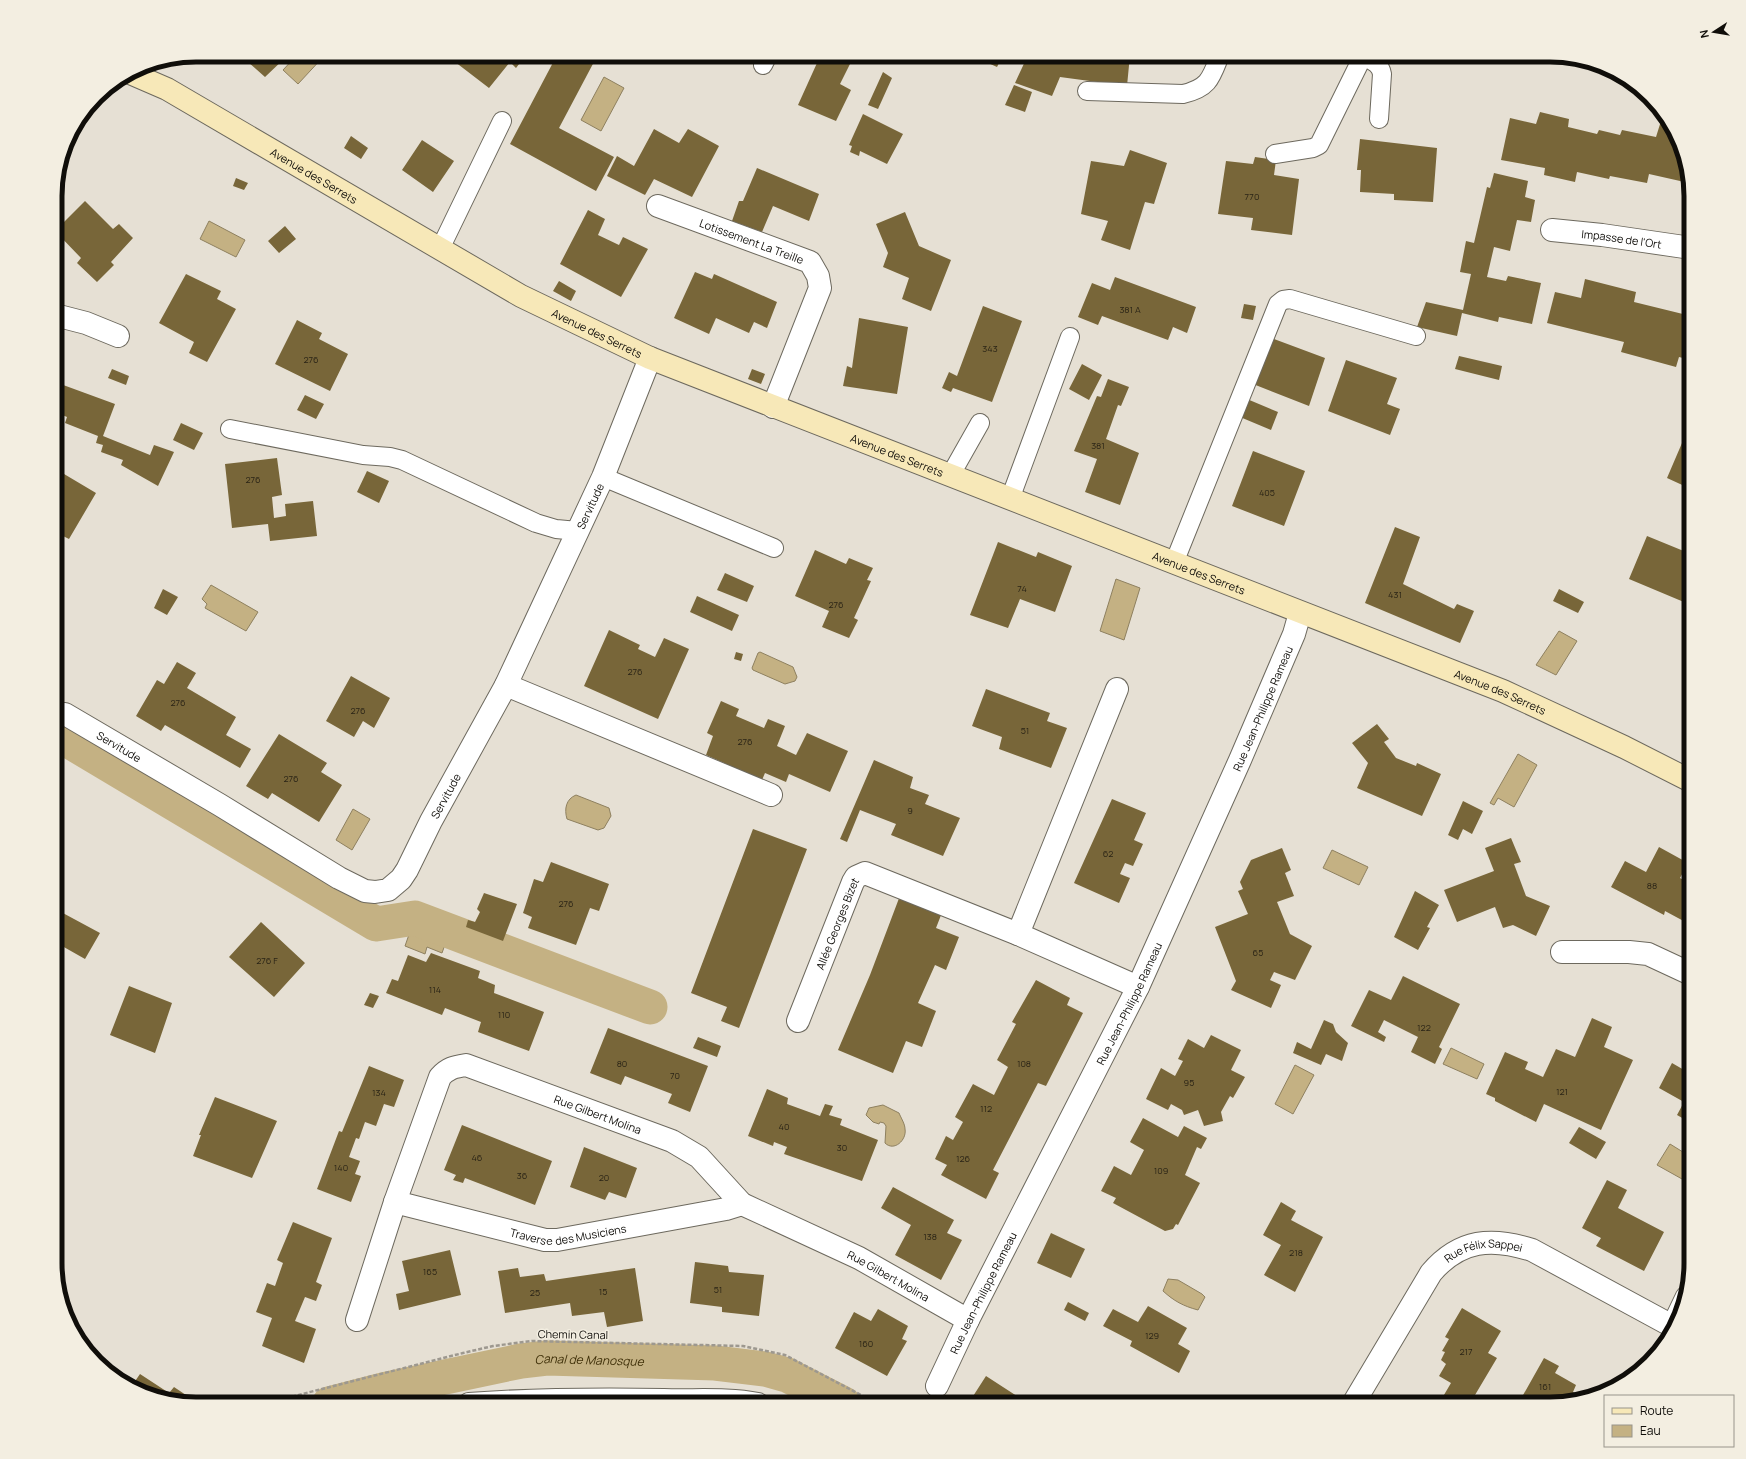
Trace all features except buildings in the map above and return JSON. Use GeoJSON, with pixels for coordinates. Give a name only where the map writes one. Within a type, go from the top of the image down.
{"type":"FeatureCollection","features":[{"type":"Feature","properties":{"kind":"street","name":"Avenue des Serrets"},"geometry":{"type":"LineString","coordinates":[[137,76],[167,89],[521,296],[650,358],[1503,691],[1624,747],[1684,778]]}},
{"type":"Feature","properties":{"kind":"street","name":"Lotissement La Treille"},"geometry":{"type":"LineString","coordinates":[[658,206],[810,262],[818,276],[820,288],[773,407]]}},
{"type":"Feature","properties":{"kind":"street","name":"Impasse de l'Ort"},"geometry":{"type":"LineString","coordinates":[[1552,230],[1602,235],[1684,247]]}},
{"type":"Feature","properties":{"kind":"street"},"geometry":{"type":"LineString","coordinates":[[62,317],[86,323],[118,336]]}},
{"type":"Feature","properties":{"kind":"street","name":"Servitude"},"geometry":{"type":"LineString","coordinates":[[64,714],[220,805],[339,878],[365,891],[376,892],[388,890],[401,879],[407,870],[431,821],[506,685],[603,476],[650,358]]}},
{"type":"Feature","properties":{"kind":"street","name":"Rue Jean-Philippe Rameau"},"geometry":{"type":"LineString","coordinates":[[937,1386],[968,1320],[1138,987],[1243,753],[1294,634],[1300,613]]}},
{"type":"Feature","properties":{"kind":"street"},"geometry":{"type":"LineString","coordinates":[[506,685],[771,795]]}},
{"type":"Feature","properties":{"kind":"street"},"geometry":{"type":"LineString","coordinates":[[1018,934],[1117,689]]}},
{"type":"Feature","properties":{"kind":"street","name":"Allée Georges Bizet"},"geometry":{"type":"LineString","coordinates":[[798,1021],[853,882],[860,874],[870,874],[1018,934],[1138,987]]}},
{"type":"Feature","properties":{"kind":"street"},"geometry":{"type":"LineString","coordinates":[[1562,952],[1629,952],[1648,954],[1684,971]]}},
{"type":"Feature","properties":{"kind":"street","name":"Rue Gilbert Molina"},"geometry":{"type":"LineString","coordinates":[[357,1320],[395,1202],[440,1077],[446,1070],[454,1067],[466,1066],[672,1141],[699,1157],[742,1204],[859,1258],[968,1320]]}},
{"type":"Feature","properties":{"kind":"street","name":"Traverse des Musiciens"},"geometry":{"type":"LineString","coordinates":[[395,1202],[545,1240],[557,1240],[726,1209],[742,1204]]}},
{"type":"Feature","properties":{"kind":"street","name":"Rue Félix Sappei"},"geometry":{"type":"LineString","coordinates":[[1358,1397],[1431,1273],[1449,1255],[1463,1247],[1501,1242],[1532,1250],[1669,1324]]}},
{"type":"Feature","properties":{"kind":"lane"},"geometry":{"type":"LineString","coordinates":[[1087,91],[1183,94],[1196,91],[1206,85],[1217,62]]}},
{"type":"Feature","properties":{"kind":"lane"},"geometry":{"type":"LineString","coordinates":[[1275,154],[1314,148],[1319,145],[1359,62]]}},
{"type":"Feature","properties":{"kind":"lane"},"geometry":{"type":"LineString","coordinates":[[1373,62],[1381,68],[1382,74],[1380,119]]}},
{"type":"Feature","properties":{"kind":"lane"},"geometry":{"type":"LineString","coordinates":[[440,249],[502,121]]}},
{"type":"Feature","properties":{"kind":"lane"},"geometry":{"type":"LineString","coordinates":[[1174,563],[1278,304],[1283,300],[1290,299],[1416,336]]}},
{"type":"Feature","properties":{"kind":"lane"},"geometry":{"type":"LineString","coordinates":[[1010,499],[1070,337]]}},
{"type":"Feature","properties":{"kind":"lane"},"geometry":{"type":"LineString","coordinates":[[950,476],[980,423]]}},
{"type":"Feature","properties":{"kind":"lane"},"geometry":{"type":"LineString","coordinates":[[230,429],[363,455],[390,457],[402,460],[536,523],[556,529],[578,531]]}},
{"type":"Feature","properties":{"kind":"lane"},"geometry":{"type":"LineString","coordinates":[[603,476],[774,548]]}},
{"type":"Feature","properties":{"kind":"path","name":"Chemin Canal"},"geometry":{"type":"LineString","coordinates":[[290,1397],[493,1346],[532,1341],[743,1346],[785,1355],[865,1397]]}},
{"type":"Feature","properties":{"kind":"water"},"geometry":{"type":"Polygon","coordinates":[[[290,62],[318,62],[298,84],[283,70],[290,62]]]}},
{"type":"Feature","properties":{"kind":"water"},"geometry":{"type":"Polygon","coordinates":[[[604,77],[624,88],[601,131],[581,120],[604,77]]]}},
{"type":"Feature","properties":{"kind":"water"},"geometry":{"type":"Polygon","coordinates":[[[209,221],[245,240],[236,257],[200,239],[209,221]]]}},
{"type":"Feature","properties":{"kind":"water"},"geometry":{"type":"Polygon","coordinates":[[[1116,579],[1140,588],[1124,640],[1100,631],[1116,579]]]}},
{"type":"Feature","properties":{"kind":"water"},"geometry":{"type":"Polygon","coordinates":[[[211,585],[258,612],[246,631],[205,608],[207,604],[202,599],[211,585]]]}},
{"type":"Feature","properties":{"kind":"water"},"geometry":{"type":"Polygon","coordinates":[[[1559,631],[1577,641],[1556,675],[1536,665],[1559,631]]]}},
{"type":"Feature","properties":{"kind":"water"},"geometry":{"type":"Polygon","coordinates":[[[760,652],[793,667],[797,677],[795,681],[785,684],[753,670],[752,668],[758,653],[760,652]]]}},
{"type":"Feature","properties":{"kind":"water"},"geometry":{"type":"Polygon","coordinates":[[[1518,754],[1537,765],[1514,807],[1498,798],[1494,805],[1490,803],[1518,754]]]}},
{"type":"Feature","properties":{"kind":"water"},"geometry":{"type":"Polygon","coordinates":[[[576,795],[609,808],[611,816],[604,828],[598,830],[567,819],[566,812],[568,802],[576,795]]]}},
{"type":"Feature","properties":{"kind":"water"},"geometry":{"type":"Polygon","coordinates":[[[353,809],[370,819],[352,850],[336,840],[353,809]]]}},
{"type":"Feature","properties":{"kind":"water"},"geometry":{"type":"Polygon","coordinates":[[[1332,850],[1368,867],[1359,885],[1323,868],[1332,850]]]}},
{"type":"Feature","properties":{"kind":"water"},"geometry":{"type":"Polygon","coordinates":[[[412,926],[447,939],[442,953],[427,947],[425,954],[405,946],[412,926]]]}},
{"type":"Feature","properties":{"kind":"water"},"geometry":{"type":"Polygon","coordinates":[[[1451,1048],[1484,1064],[1477,1079],[1443,1064],[1451,1048]]]}},
{"type":"Feature","properties":{"kind":"water"},"geometry":{"type":"Polygon","coordinates":[[[1295,1065],[1314,1075],[1293,1114],[1275,1104],[1295,1065]]]}},
{"type":"Feature","properties":{"kind":"water"},"geometry":{"type":"Polygon","coordinates":[[[883,1105],[899,1113],[904,1125],[904,1137],[899,1144],[892,1146],[885,1143],[886,1126],[884,1123],[880,1122],[879,1124],[873,1122],[866,1115],[869,1108],[883,1105]]]}},
{"type":"Feature","properties":{"kind":"water"},"geometry":{"type":"Polygon","coordinates":[[[1670,1144],[1684,1153],[1684,1180],[1657,1165],[1670,1144]]]}},
{"type":"Feature","properties":{"kind":"water"},"geometry":{"type":"Polygon","coordinates":[[[1168,1279],[1178,1280],[1205,1297],[1198,1310],[1179,1303],[1163,1291],[1168,1279]]]}},
{"type":"Feature","properties":{"kind":"waterway"},"geometry":{"type":"LineString","coordinates":[[66,739],[376,924],[415,918],[650,1007]]}},
{"type":"Feature","properties":{"kind":"waterway","name":"Canal de Manosque"},"geometry":{"type":"LineString","coordinates":[[356,1397],[521,1361],[547,1358],[715,1363],[765,1369],[787,1375],[830,1397]]}}]}
